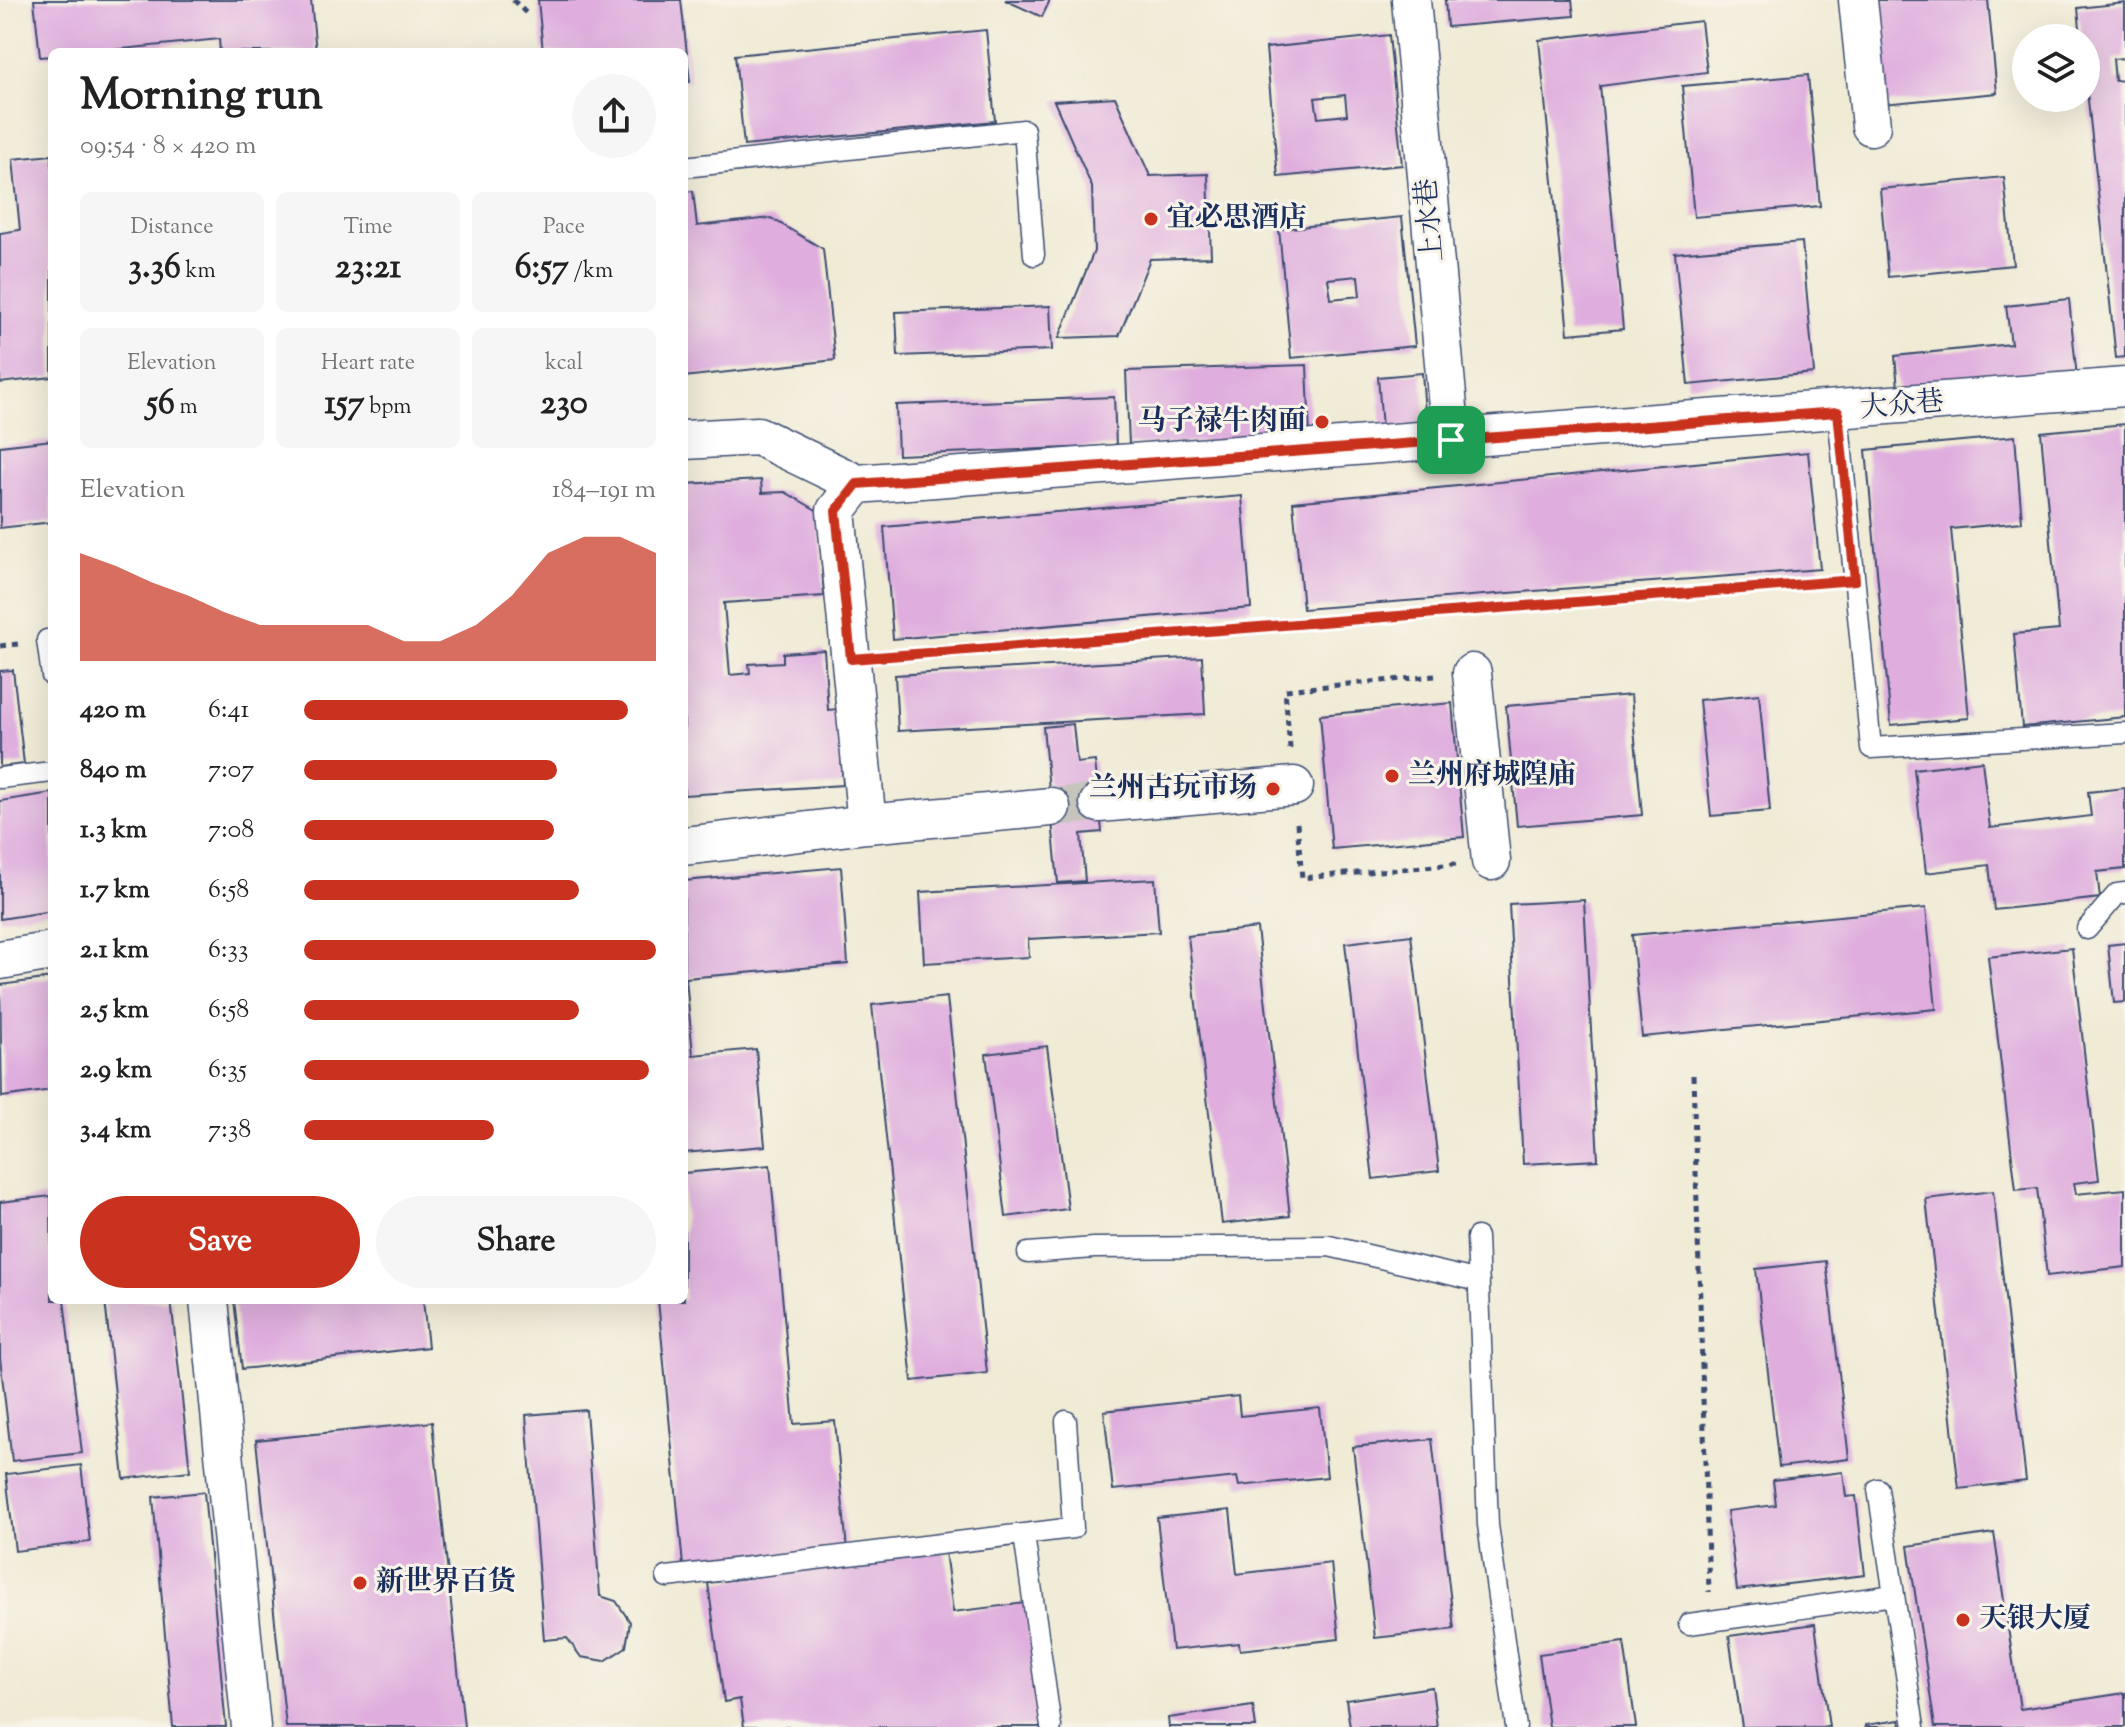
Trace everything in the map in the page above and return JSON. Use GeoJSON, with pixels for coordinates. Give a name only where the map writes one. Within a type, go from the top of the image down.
{"type":"FeatureCollection","features":[{"type":"Feature","properties":{"kind":"street","name":"上水巷"},"geometry":{"type":"LineString","coordinates":[[1411,0],[1451,440]]}},
{"type":"Feature","properties":{"kind":"street"},"geometry":{"type":"LineString","coordinates":[[1858,0],[1871,126]]}},
{"type":"Feature","properties":{"kind":"street","name":"大众巷"},"geometry":{"type":"LineString","coordinates":[[857,484],[1838,412],[2125,387]]}},
{"type":"Feature","properties":{"kind":"street"},"geometry":{"type":"LineString","coordinates":[[688,440],[758,436],[857,484],[836,511],[867,824]]}},
{"type":"Feature","properties":{"kind":"street"},"geometry":{"type":"LineString","coordinates":[[1472,673],[1491,861]]}},
{"type":"Feature","properties":{"kind":"street"},"geometry":{"type":"LineString","coordinates":[[1099,803],[1294,786]]}},
{"type":"Feature","properties":{"kind":"street"},"geometry":{"type":"LineString","coordinates":[[688,846],[867,824],[1051,807]]}},
{"type":"Feature","properties":{"kind":"street"},"geometry":{"type":"LineString","coordinates":[[0,960],[48,952]]}},
{"type":"Feature","properties":{"kind":"street"},"geometry":{"type":"LineString","coordinates":[[209,1304],[251,1727]]}},
{"type":"Feature","properties":{"kind":"lane"},"geometry":{"type":"LineString","coordinates":[[688,167],[1024,130],[1034,255]]}},
{"type":"Feature","properties":{"kind":"lane"},"geometry":{"type":"LineString","coordinates":[[1838,412],[1871,748],[2125,733]]}},
{"type":"Feature","properties":{"kind":"lane"},"geometry":{"type":"LineString","coordinates":[[47,640],[48,647]]}},
{"type":"Feature","properties":{"kind":"lane"},"geometry":{"type":"LineString","coordinates":[[0,778],[48,772]]}},
{"type":"Feature","properties":{"kind":"lane"},"geometry":{"type":"LineString","coordinates":[[2087,929],[2117,894],[2125,893]]}},
{"type":"Feature","properties":{"kind":"lane"},"geometry":{"type":"LineString","coordinates":[[1477,1237],[1488,1525],[1516,1727]]}},
{"type":"Feature","properties":{"kind":"lane"},"geometry":{"type":"LineString","coordinates":[[1028,1253],[1094,1248],[1329,1246],[1479,1281]]}},
{"type":"Feature","properties":{"kind":"lane"},"geometry":{"type":"LineString","coordinates":[[667,1577],[1073,1528],[1066,1421]]}},
{"type":"Feature","properties":{"kind":"lane"},"geometry":{"type":"LineString","coordinates":[[1878,1489],[1914,1727]]}},
{"type":"Feature","properties":{"kind":"lane"},"geometry":{"type":"LineString","coordinates":[[1024,1535],[1051,1727]]}},
{"type":"Feature","properties":{"kind":"lane"},"geometry":{"type":"LineString","coordinates":[[1700,1622],[1894,1595]]}},
{"type":"Feature","properties":{"kind":"path"},"geometry":{"type":"LineString","coordinates":[[513,0],[530,17]]}},
{"type":"Feature","properties":{"kind":"path"},"geometry":{"type":"LineString","coordinates":[[851,659],[1855,580]]}},
{"type":"Feature","properties":{"kind":"path"},"geometry":{"type":"LineString","coordinates":[[1472,673],[1285,690],[1302,878],[1491,861]]}},
{"type":"Feature","properties":{"kind":"path"},"geometry":{"type":"LineString","coordinates":[[1693,1075],[1700,1622]]}},
{"type":"Feature","properties":{"kind":"building"},"geometry":{"type":"Polygon","coordinates":[[[34,0],[311,0],[316,48],[220,48],[219,39],[132,48],[48,48],[48,56],[40,57],[34,0]]]}},
{"type":"Feature","properties":{"kind":"building"},"geometry":{"type":"Polygon","coordinates":[[[538,0],[681,0],[686,48],[543,48],[538,0]]]}},
{"type":"Feature","properties":{"kind":"building"},"geometry":{"type":"Polygon","coordinates":[[[1005,0],[1050,0],[1042,17],[1005,0]]]}},
{"type":"Feature","properties":{"kind":"building"},"geometry":{"type":"Polygon","coordinates":[[[1445,0],[1572,0],[1574,16],[1447,27],[1445,0]]]}},
{"type":"Feature","properties":{"kind":"building"},"geometry":{"type":"Polygon","coordinates":[[[1873,0],[1988,0],[1997,93],[1883,104],[1873,0]]]}},
{"type":"Feature","properties":{"kind":"building"},"geometry":{"type":"Polygon","coordinates":[[[2125,3],[2125,58],[2113,59],[2115,81],[2125,80],[2125,357],[2116,358],[2089,112],[2100,112],[2100,24],[2080,24],[2078,8],[2125,3]]]}},
{"type":"Feature","properties":{"kind":"building"},"geometry":{"type":"Polygon","coordinates":[[[1701,21],[1707,72],[1600,86],[1623,329],[1568,334],[1539,40],[1701,21]]]}},
{"type":"Feature","properties":{"kind":"building"},"geometry":{"type":"Polygon","coordinates":[[[986,30],[995,121],[744,146],[735,55],[986,30]]]}},
{"type":"Feature","properties":{"kind":"building"},"geometry":{"type":"Polygon","coordinates":[[[1389,35],[1402,165],[1278,177],[1266,48],[1389,35]],[[1345,95],[1315,98],[1318,118],[1347,115],[1345,95]]]}},
{"type":"Feature","properties":{"kind":"building"},"geometry":{"type":"Polygon","coordinates":[[[1808,75],[1820,206],[1694,217],[1682,86],[1808,75]]]}},
{"type":"Feature","properties":{"kind":"building","name":"宜必思酒店"},"geometry":{"type":"Polygon","coordinates":[[[1115,97],[1150,176],[1208,174],[1211,257],[1150,259],[1119,336],[1059,338],[1094,251],[1092,187],[1054,101],[1115,97]]]}},
{"type":"Feature","properties":{"kind":"building"},"geometry":{"type":"Polygon","coordinates":[[[48,155],[48,377],[0,383],[0,233],[20,230],[13,159],[48,155]]]}},
{"type":"Feature","properties":{"kind":"building"},"geometry":{"type":"Polygon","coordinates":[[[2004,177],[2013,265],[1888,277],[1880,189],[2004,177]]]}},
{"type":"Feature","properties":{"kind":"building"},"geometry":{"type":"Polygon","coordinates":[[[693,191],[697,226],[771,218],[823,249],[835,360],[688,377],[688,192],[693,191]]]}},
{"type":"Feature","properties":{"kind":"building"},"geometry":{"type":"Polygon","coordinates":[[[1402,217],[1415,346],[1291,358],[1279,229],[1402,217]],[[1358,276],[1328,279],[1331,299],[1360,296],[1358,276]]]}},
{"type":"Feature","properties":{"kind":"building"},"geometry":{"type":"Polygon","coordinates":[[[1802,242],[1814,373],[1688,385],[1675,253],[1802,242]]]}},
{"type":"Feature","properties":{"kind":"building"},"geometry":{"type":"Polygon","coordinates":[[[2069,299],[2077,378],[1899,398],[1895,356],[2011,344],[2006,306],[2069,299]]]}},
{"type":"Feature","properties":{"kind":"building"},"geometry":{"type":"Polygon","coordinates":[[[1050,306],[1052,350],[898,356],[896,312],[1050,306]]]}},
{"type":"Feature","properties":{"kind":"building"},"geometry":{"type":"Polygon","coordinates":[[[1307,365],[1310,438],[1129,445],[1126,371],[1307,365]]]}},
{"type":"Feature","properties":{"kind":"building"},"geometry":{"type":"Polygon","coordinates":[[[1422,373],[1426,425],[1382,428],[1378,377],[1422,373]]]}},
{"type":"Feature","properties":{"kind":"building"},"geometry":{"type":"Polygon","coordinates":[[[1114,397],[1116,446],[898,455],[896,405],[1114,397]]]}},
{"type":"Feature","properties":{"kind":"building"},"geometry":{"type":"Polygon","coordinates":[[[2125,424],[2125,717],[2022,727],[2014,634],[2059,630],[2041,432],[2125,424]]]}},
{"type":"Feature","properties":{"kind":"building"},"geometry":{"type":"Polygon","coordinates":[[[2015,436],[2022,522],[1951,529],[1969,718],[1891,725],[1866,450],[2015,436]]]}},
{"type":"Feature","properties":{"kind":"building"},"geometry":{"type":"Polygon","coordinates":[[[48,440],[48,522],[0,528],[0,446],[48,440]]]}},
{"type":"Feature","properties":{"kind":"building"},"geometry":{"type":"Polygon","coordinates":[[[1808,452],[1820,569],[1303,609],[1293,502],[1808,452]]]}},
{"type":"Feature","properties":{"kind":"building"},"geometry":{"type":"Polygon","coordinates":[[[761,480],[762,493],[785,492],[818,511],[824,596],[724,603],[730,675],[750,673],[749,664],[783,662],[783,653],[824,650],[828,710],[838,709],[843,785],[688,795],[688,484],[761,480]]]}},
{"type":"Feature","properties":{"kind":"building"},"geometry":{"type":"Polygon","coordinates":[[[1242,496],[1251,608],[893,639],[884,527],[1242,496]]]}},
{"type":"Feature","properties":{"kind":"building"},"geometry":{"type":"Polygon","coordinates":[[[1202,657],[1205,714],[898,731],[895,675],[1202,657]]]}},
{"type":"Feature","properties":{"kind":"building"},"geometry":{"type":"Polygon","coordinates":[[[13,670],[24,764],[0,767],[0,671],[13,670]]]}},
{"type":"Feature","properties":{"kind":"building"},"geometry":{"type":"Polygon","coordinates":[[[1759,694],[1770,811],[1711,816],[1699,700],[1759,694]]]}},
{"type":"Feature","properties":{"kind":"building","name":"兰州府城隍庙"},"geometry":{"type":"Polygon","coordinates":[[[1631,695],[1642,815],[1517,826],[1506,706],[1631,695]]]}},
{"type":"Feature","properties":{"kind":"building","name":"兰州府城隍庙"},"geometry":{"type":"Polygon","coordinates":[[[1452,703],[1464,837],[1332,849],[1320,715],[1452,703]]]}},
{"type":"Feature","properties":{"kind":"building"},"geometry":{"type":"Polygon","coordinates":[[[1073,724],[1077,763],[1095,761],[1102,832],[1081,834],[1085,881],[1058,883],[1043,727],[1073,724]]]}},
{"type":"Feature","properties":{"kind":"building"},"geometry":{"type":"Polygon","coordinates":[[[1982,761],[1990,828],[2091,816],[2088,792],[2125,788],[2125,869],[2097,872],[2100,898],[1994,910],[1989,865],[1926,873],[1914,769],[1982,761]]]}},
{"type":"Feature","properties":{"kind":"building"},"geometry":{"type":"Polygon","coordinates":[[[48,794],[48,912],[0,919],[0,801],[48,794]]]}},
{"type":"Feature","properties":{"kind":"building"},"geometry":{"type":"Polygon","coordinates":[[[841,867],[848,964],[688,978],[688,881],[841,867]]]}},
{"type":"Feature","properties":{"kind":"building"},"geometry":{"type":"Polygon","coordinates":[[[1155,879],[1159,932],[1028,939],[1029,957],[924,963],[920,892],[1155,879]]]}},
{"type":"Feature","properties":{"kind":"building"},"geometry":{"type":"Polygon","coordinates":[[[1584,900],[1598,1160],[1523,1164],[1509,904],[1584,900]]]}},
{"type":"Feature","properties":{"kind":"building"},"geometry":{"type":"Polygon","coordinates":[[[1926,908],[1936,1009],[1642,1037],[1632,935],[1926,908]]]}},
{"type":"Feature","properties":{"kind":"building"},"geometry":{"type":"Polygon","coordinates":[[[1257,928],[1290,1216],[1222,1224],[1188,936],[1257,928]]]}},
{"type":"Feature","properties":{"kind":"building"},"geometry":{"type":"Polygon","coordinates":[[[1411,935],[1439,1171],[1373,1179],[1345,943],[1411,935]]]}},
{"type":"Feature","properties":{"kind":"building"},"geometry":{"type":"Polygon","coordinates":[[[2125,943],[2125,1002],[2114,1003],[2108,945],[2125,943]]]}},
{"type":"Feature","properties":{"kind":"building"},"geometry":{"type":"Polygon","coordinates":[[[2072,948],[2099,1180],[2074,1183],[2076,1194],[2125,1189],[2125,1267],[2047,1276],[2037,1188],[2016,1190],[1988,957],[2072,948]]]}},
{"type":"Feature","properties":{"kind":"building"},"geometry":{"type":"Polygon","coordinates":[[[48,979],[48,1091],[2,1097],[0,985],[48,979]]]}},
{"type":"Feature","properties":{"kind":"building"},"geometry":{"type":"Polygon","coordinates":[[[947,997],[987,1373],[912,1381],[872,1005],[947,997]]]}},
{"type":"Feature","properties":{"kind":"building"},"geometry":{"type":"Polygon","coordinates":[[[688,1000],[693,1055],[756,1049],[765,1146],[688,1153],[688,1000]]]}},
{"type":"Feature","properties":{"kind":"building"},"geometry":{"type":"Polygon","coordinates":[[[1047,1046],[1068,1209],[1006,1217],[986,1054],[1047,1046]]]}},
{"type":"Feature","properties":{"kind":"building"},"geometry":{"type":"Polygon","coordinates":[[[770,1165],[794,1424],[835,1421],[847,1550],[683,1566],[658,1304],[688,1304],[688,1173],[770,1165]]]}},
{"type":"Feature","properties":{"kind":"building"},"geometry":{"type":"Polygon","coordinates":[[[1993,1191],[2026,1481],[1959,1489],[1926,1199],[1993,1191]]]}},
{"type":"Feature","properties":{"kind":"building"},"geometry":{"type":"Polygon","coordinates":[[[48,1196],[48,1304],[64,1304],[82,1453],[12,1461],[0,1358],[0,1202],[48,1196]]]}},
{"type":"Feature","properties":{"kind":"building"},"geometry":{"type":"Polygon","coordinates":[[[1826,1261],[1849,1459],[1779,1467],[1756,1269],[1826,1261]]]}},
{"type":"Feature","properties":{"kind":"building"},"geometry":{"type":"Polygon","coordinates":[[[105,1304],[171,1304],[190,1471],[124,1479],[105,1304]]]}},
{"type":"Feature","properties":{"kind":"building"},"geometry":{"type":"Polygon","coordinates":[[[234,1304],[423,1304],[428,1347],[242,1369],[234,1304]]]}},
{"type":"Feature","properties":{"kind":"building"},"geometry":{"type":"Polygon","coordinates":[[[1238,1396],[1240,1416],[1320,1408],[1327,1477],[1239,1486],[1237,1477],[1113,1490],[1104,1411],[1238,1396]]]}},
{"type":"Feature","properties":{"kind":"building"},"geometry":{"type":"Polygon","coordinates":[[[586,1410],[600,1596],[616,1601],[630,1622],[626,1647],[605,1661],[581,1657],[567,1638],[544,1640],[526,1415],[586,1410]]]}},
{"type":"Feature","properties":{"kind":"building","name":"新世界百货"},"geometry":{"type":"Polygon","coordinates":[[[432,1422],[464,1727],[286,1727],[256,1440],[432,1422]]]}},
{"type":"Feature","properties":{"kind":"building"},"geometry":{"type":"Polygon","coordinates":[[[1432,1439],[1454,1629],[1375,1638],[1353,1447],[1432,1439]]]}},
{"type":"Feature","properties":{"kind":"building"},"geometry":{"type":"Polygon","coordinates":[[[81,1465],[90,1542],[15,1551],[6,1474],[81,1465]]]}},
{"type":"Feature","properties":{"kind":"building"},"geometry":{"type":"Polygon","coordinates":[[[1843,1472],[1846,1497],[1856,1496],[1865,1575],[1737,1590],[1727,1511],[1776,1505],[1773,1480],[1843,1472]]]}},
{"type":"Feature","properties":{"kind":"building"},"geometry":{"type":"Polygon","coordinates":[[[204,1492],[226,1727],[173,1727],[153,1497],[204,1492]]]}},
{"type":"Feature","properties":{"kind":"building"},"geometry":{"type":"Polygon","coordinates":[[[1230,1510],[1237,1574],[1331,1563],[1339,1639],[1240,1650],[1239,1643],[1172,1650],[1157,1518],[1230,1510]]]}},
{"type":"Feature","properties":{"kind":"building","name":"天银大厦"},"geometry":{"type":"Polygon","coordinates":[[[1994,1533],[2020,1709],[2125,1693],[2125,1727],[1935,1727],[1908,1546],[1994,1533]]]}},
{"type":"Feature","properties":{"kind":"building"},"geometry":{"type":"Polygon","coordinates":[[[945,1551],[953,1612],[1025,1603],[1042,1727],[744,1727],[740,1699],[724,1702],[708,1583],[945,1551]]]}},
{"type":"Feature","properties":{"kind":"building"},"geometry":{"type":"Polygon","coordinates":[[[1815,1624],[1829,1727],[1742,1727],[1729,1636],[1815,1624]]]}},
{"type":"Feature","properties":{"kind":"building"},"geometry":{"type":"Polygon","coordinates":[[[1624,1642],[1636,1727],[1549,1727],[1539,1654],[1624,1642]]]}},
{"type":"Feature","properties":{"kind":"building"},"geometry":{"type":"Polygon","coordinates":[[[1432,1687],[1437,1727],[1350,1727],[1346,1700],[1432,1687]]]}},
{"type":"Feature","properties":{"kind":"building"},"geometry":{"type":"Polygon","coordinates":[[[1253,1706],[1256,1727],[1169,1727],[1168,1718],[1253,1706]]]}},
{"type":"Feature","properties":{"kind":"building"},"geometry":{"type":"Polygon","coordinates":[[[1900,1720],[1901,1727],[1865,1727],[1865,1725],[1900,1720]]]}},
{"type":"Feature","properties":{"kind":"tunnel"},"geometry":{"type":"LineString","coordinates":[[1051,807],[1099,803]]}},
{"type":"Feature","properties":{"kind":"place","name":"宜必思酒店"},"geometry":{"type":"Point","coordinates":[1151,219]}},
{"type":"Feature","properties":{"kind":"place","name":"马子禄牛肉面"},"geometry":{"type":"Point","coordinates":[1322,422]}},
{"type":"Feature","properties":{"kind":"place","name":"兰州府城隍庙"},"geometry":{"type":"Point","coordinates":[1392,776]}},
{"type":"Feature","properties":{"kind":"place","name":"兰州古玩市场"},"geometry":{"type":"Point","coordinates":[1273,789]}},
{"type":"Feature","properties":{"kind":"place","name":"新世界百货"},"geometry":{"type":"Point","coordinates":[360,1583]}},
{"type":"Feature","properties":{"kind":"place","name":"天银大厦"},"geometry":{"type":"Point","coordinates":[1963,1620]}},
{"type":"Feature","properties":{"kind":"route"},"geometry":{"type":"LineString","coordinates":[[1838,412],[1855,580],[851,659],[836,511],[857,484],[1451,440],[1838,412]]}}]}
